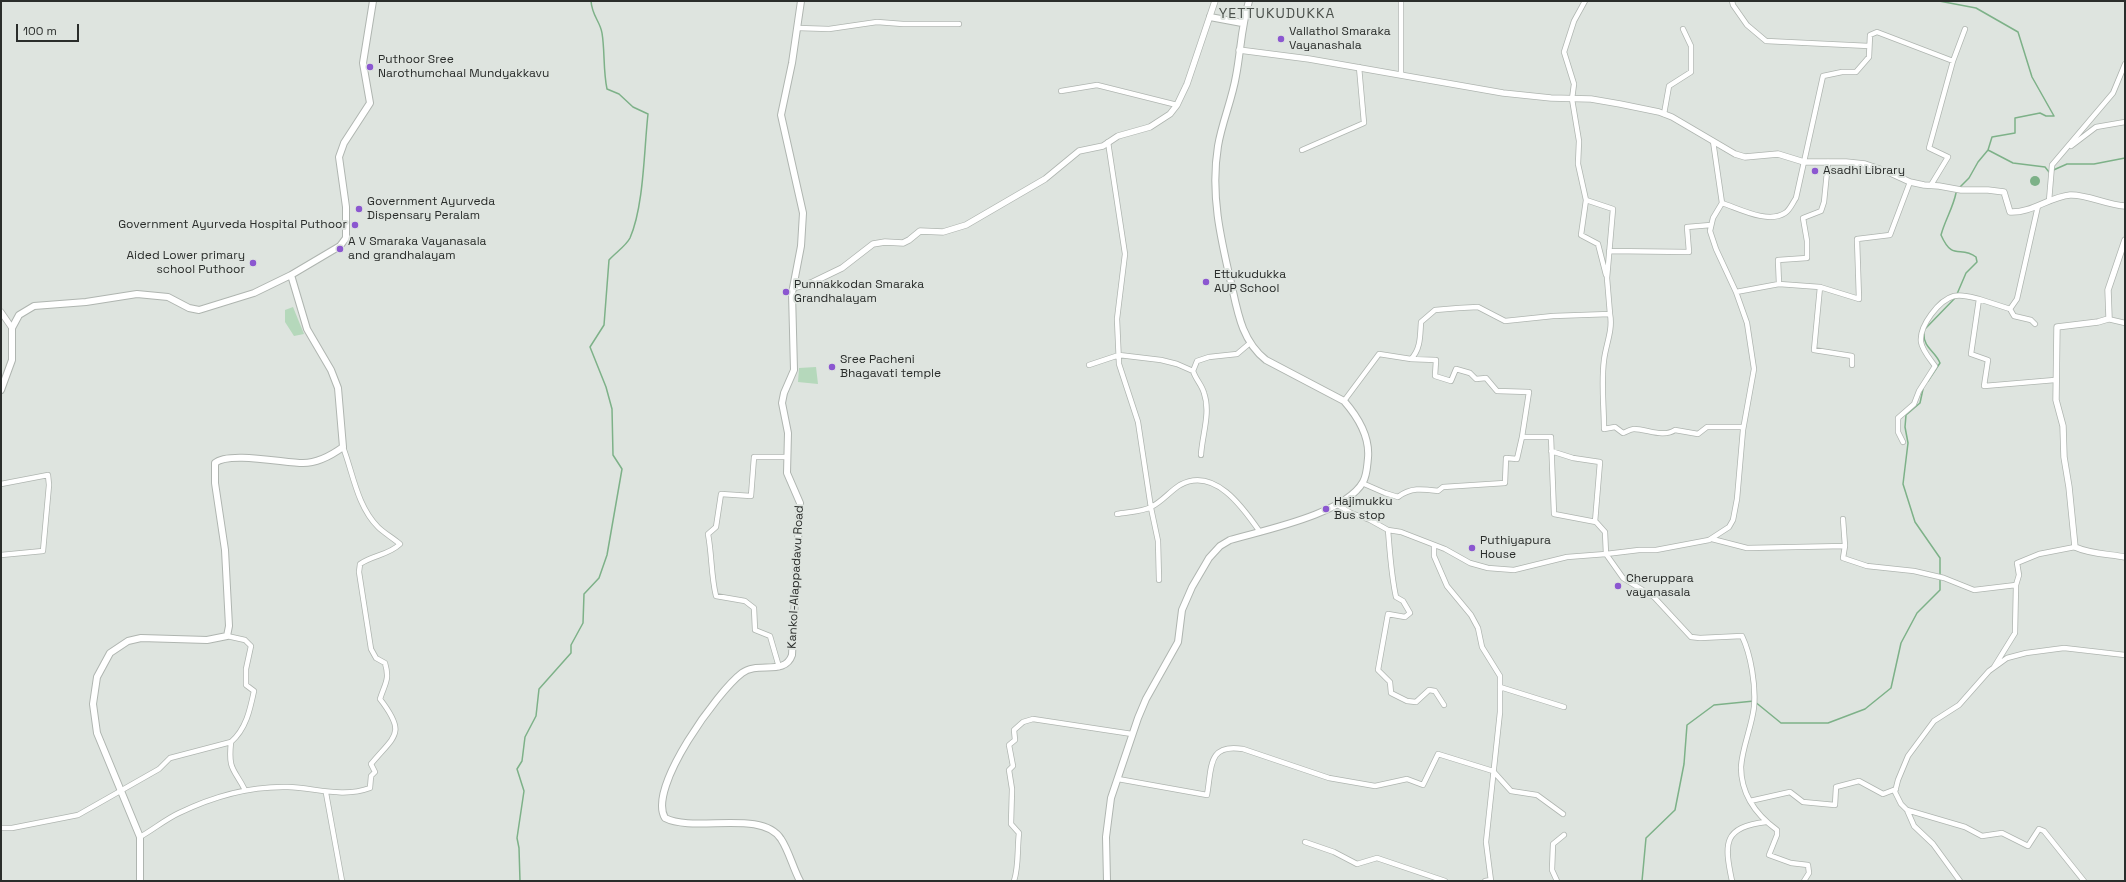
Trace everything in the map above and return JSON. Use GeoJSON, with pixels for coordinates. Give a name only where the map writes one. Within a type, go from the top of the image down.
{"type":"FeatureCollection","features":[{"type":"Feature","properties":{"kind":"main road"},"geometry":{"type":"LineString","coordinates":[[1,390],[12,360],[12,328],[19,315],[34,306],[86,302],[125,295],[150,295],[168,297],[189,308],[199,310],[254,293],[340,246],[346,238],[346,207],[339,157],[344,143],[370,103],[363,63],[373,1]]}},
{"type":"Feature","properties":{"kind":"main road","name":"Kankol-Alappadavu Road"},"geometry":{"type":"LineString","coordinates":[[779,667],[790,662],[792,654],[800,539],[800,504],[787,473],[788,433],[782,403],[784,393],[794,370],[792,300],[801,246],[803,213],[781,115],[798,28],[801,1]]}},
{"type":"Feature","properties":{"kind":"main road"},"geometry":{"type":"LineString","coordinates":[[1107,881],[1106,837],[1111,798],[1132,734],[1146,699],[1178,642],[1186,598],[1201,570],[1220,546],[1230,540],[1308,517],[1336,504],[1355,492],[1366,475],[1368,460],[1366,436],[1352,410],[1344,401],[1266,360],[1255,351],[1239,317],[1215,206],[1218,146],[1237,74],[1242,23],[1249,1]]}},
{"type":"Feature","properties":{"kind":"main road"},"geometry":{"type":"LineString","coordinates":[[1210,17],[1242,23]]}},
{"type":"Feature","properties":{"kind":"main road"},"geometry":{"type":"LineString","coordinates":[[140,881],[140,836],[97,732],[93,704],[97,676],[110,653],[120,645],[141,638],[207,640],[227,636],[229,626],[225,550],[215,483],[215,463],[224,460],[261,458],[304,463],[328,456],[343,447],[338,388],[331,370],[307,329],[291,274]]}},
{"type":"Feature","properties":{"kind":"main road"},"geometry":{"type":"LineString","coordinates":[[779,667],[752,667],[743,672],[703,716],[669,775],[663,802],[664,815],[665,818],[677,823],[737,823],[751,824],[769,829],[780,838],[800,881]]}},
{"type":"Feature","properties":{"kind":"street"},"geometry":{"type":"LineString","coordinates":[[794,288],[813,282],[842,268],[874,244],[885,242],[899,244],[909,240],[920,231],[943,232],[966,225],[1045,180],[1080,151],[1103,146],[1118,136],[1150,127],[1170,114],[1177,105],[1187,84],[1215,1]]}},
{"type":"Feature","properties":{"kind":"street"},"geometry":{"type":"LineString","coordinates":[[1401,1],[1401,74]]}},
{"type":"Feature","properties":{"kind":"street"},"geometry":{"type":"LineString","coordinates":[[1585,1],[1574,21],[1564,52],[1574,84],[1572,99],[1579,141],[1578,164],[1586,200],[1581,235],[1598,244],[1607,278]]}},
{"type":"Feature","properties":{"kind":"street"},"geometry":{"type":"LineString","coordinates":[[1732,1],[1733,5],[1747,25],[1766,41],[1869,46]]}},
{"type":"Feature","properties":{"kind":"street"},"geometry":{"type":"LineString","coordinates":[[798,28],[829,29],[877,22],[903,24],[959,24]]}},
{"type":"Feature","properties":{"kind":"street"},"geometry":{"type":"LineString","coordinates":[[1664,114],[1669,86],[1691,72],[1691,46],[1683,30]]}},
{"type":"Feature","properties":{"kind":"street"},"geometry":{"type":"LineString","coordinates":[[1931,185],[1948,157],[1928,148],[1953,61],[1965,30]]}},
{"type":"Feature","properties":{"kind":"street"},"geometry":{"type":"LineString","coordinates":[[1722,203],[1750,213],[1774,218],[1787,213],[1796,198],[1823,76],[1842,72],[1856,72],[1869,57],[1870,35],[1877,32],[1953,61]]}},
{"type":"Feature","properties":{"kind":"street"},"geometry":{"type":"LineString","coordinates":[[1239,50],[1359,67],[1503,92],[1572,99],[1591,99],[1664,114],[1697,130],[1735,154],[1745,157],[1778,154],[1804,162],[1865,164],[1886,171],[1910,182],[1961,190],[2004,192],[2010,212],[2021,212],[2060,196],[2073,195],[2112,205],[2125,206]]}},
{"type":"Feature","properties":{"kind":"street"},"geometry":{"type":"LineString","coordinates":[[2049,201],[2052,165],[2113,93],[2125,64]]}},
{"type":"Feature","properties":{"kind":"street"},"geometry":{"type":"LineString","coordinates":[[1302,150],[1364,123],[1359,67]]}},
{"type":"Feature","properties":{"kind":"street"},"geometry":{"type":"LineString","coordinates":[[1061,91],[1097,85],[1177,105]]}},
{"type":"Feature","properties":{"kind":"street"},"geometry":{"type":"LineString","coordinates":[[2065,150],[2096,127],[2125,122]]}},
{"type":"Feature","properties":{"kind":"street"},"geometry":{"type":"LineString","coordinates":[[1336,504],[1351,513],[1370,520],[1388,530],[1401,532],[1434,545],[1470,563],[1488,568],[1505,570],[1524,568],[1550,560],[1576,555],[1656,550],[1712,539],[1729,527],[1733,520],[1737,499],[1743,427],[1754,369],[1747,323],[1736,292],[1716,249],[1710,231],[1711,225],[1722,203],[1713,141]]}},
{"type":"Feature","properties":{"kind":"street"},"geometry":{"type":"LineString","coordinates":[[1108,142],[1125,254],[1117,318],[1119,364],[1138,422],[1151,508],[1158,541],[1159,580]]}},
{"type":"Feature","properties":{"kind":"street"},"geometry":{"type":"LineString","coordinates":[[1779,284],[1778,260],[1807,258],[1807,241],[1803,218],[1821,211],[1824,202],[1828,162]]}},
{"type":"Feature","properties":{"kind":"street"},"geometry":{"type":"LineString","coordinates":[[1736,292],[1779,284],[1820,287],[1859,299],[1857,239],[1890,235],[1910,182]]}},
{"type":"Feature","properties":{"kind":"street"},"geometry":{"type":"LineString","coordinates":[[1586,200],[1613,208],[1607,278],[1612,324],[1604,358],[1602,376],[1604,429],[1615,427],[1622,433],[1634,429],[1644,432],[1670,433],[1675,430],[1698,434],[1706,427],[1743,427]]}},
{"type":"Feature","properties":{"kind":"street"},"geometry":{"type":"LineString","coordinates":[[2010,309],[2017,299],[2038,206]]}},
{"type":"Feature","properties":{"kind":"street"},"geometry":{"type":"LineString","coordinates":[[1609,251],[1689,252],[1687,227],[1711,225]]}},
{"type":"Feature","properties":{"kind":"street"},"geometry":{"type":"LineString","coordinates":[[2108,319],[2108,290],[2125,240]]}},
{"type":"Feature","properties":{"kind":"street"},"geometry":{"type":"LineString","coordinates":[[1820,287],[1814,350],[1852,356],[1852,365]]}},
{"type":"Feature","properties":{"kind":"street"},"geometry":{"type":"LineString","coordinates":[[1903,442],[1898,432],[1898,418],[1914,404],[1919,391],[1935,366],[1920,343],[1921,329],[1929,316],[1954,296],[1960,296],[1978,298],[2010,309],[2014,316],[2031,320],[2035,324]]}},
{"type":"Feature","properties":{"kind":"street"},"geometry":{"type":"LineString","coordinates":[[1978,298],[1971,354],[1988,360],[1984,386],[2055,380]]}},
{"type":"Feature","properties":{"kind":"street"},"geometry":{"type":"LineString","coordinates":[[1344,401],[1379,354],[1411,359],[1420,343],[1420,322],[1435,310],[1478,308],[1505,321],[1554,316],[1610,314]]}},
{"type":"Feature","properties":{"kind":"street"},"geometry":{"type":"LineString","coordinates":[[1,312],[12,328]]}},
{"type":"Feature","properties":{"kind":"street"},"geometry":{"type":"LineString","coordinates":[[2075,547],[2069,488],[2064,457],[2064,432],[2056,400],[2056,326],[2098,322],[2108,319],[2125,323]]}},
{"type":"Feature","properties":{"kind":"street"},"geometry":{"type":"LineString","coordinates":[[1201,455],[1207,405],[1204,392],[1196,380],[1194,371],[1197,360],[1237,354],[1250,343]]}},
{"type":"Feature","properties":{"kind":"street"},"geometry":{"type":"LineString","coordinates":[[1089,365],[1119,355],[1161,360],[1177,364],[1194,371]]}},
{"type":"Feature","properties":{"kind":"street"},"geometry":{"type":"LineString","coordinates":[[1362,483],[1385,494],[1398,497],[1406,491],[1413,490],[1438,491],[1443,487],[1505,484],[1506,458],[1517,459],[1529,392],[1496,391],[1486,378],[1476,379],[1470,373],[1456,369],[1451,381],[1435,376],[1436,360],[1402,358]]}},
{"type":"Feature","properties":{"kind":"street"},"geometry":{"type":"LineString","coordinates":[[1522,437],[1551,437],[1554,514],[1595,522],[1605,532],[1606,554],[1623,578],[1654,597],[1690,637],[1742,636],[1748,648],[1750,657],[1754,701],[1741,766],[1744,790],[1757,814],[1777,830],[1777,835],[1770,855],[1791,863],[1808,865],[1809,873],[1804,881]]}},
{"type":"Feature","properties":{"kind":"street"},"geometry":{"type":"LineString","coordinates":[[140,836],[178,813],[229,793],[245,790],[289,787],[326,793],[370,788],[371,776],[375,772],[371,764],[393,740],[396,729],[395,723],[380,699],[388,682],[387,669],[386,663],[376,658],[371,649],[359,572],[360,564],[363,561],[392,552],[400,544],[377,526],[367,511],[356,489],[343,447]]}},
{"type":"Feature","properties":{"kind":"street"},"geometry":{"type":"LineString","coordinates":[[1551,451],[1573,458],[1600,462],[1595,522]]}},
{"type":"Feature","properties":{"kind":"street"},"geometry":{"type":"LineString","coordinates":[[779,667],[770,636],[755,630],[754,608],[745,601],[716,596],[712,580],[713,565],[708,534],[716,527],[721,494],[751,496],[754,457],[788,457]]}},
{"type":"Feature","properties":{"kind":"street"},"geometry":{"type":"LineString","coordinates":[[1,484],[48,474],[49,485],[43,551],[1,555]]}},
{"type":"Feature","properties":{"kind":"street"},"geometry":{"type":"LineString","coordinates":[[1118,514],[1151,508],[1182,484],[1202,481],[1220,488],[1243,508],[1260,532]]}},
{"type":"Feature","properties":{"kind":"street"},"geometry":{"type":"LineString","coordinates":[[1843,519],[1845,546],[1843,558],[1867,566],[1914,571],[1944,578],[1974,590],[2016,584]]}},
{"type":"Feature","properties":{"kind":"street"},"geometry":{"type":"LineString","coordinates":[[1388,530],[1389,562],[1393,569],[1392,579],[1396,597],[1403,601],[1410,613],[1405,617],[1388,614],[1378,670],[1390,682],[1391,693],[1407,701],[1416,702],[1429,690],[1435,691],[1444,705]]}},
{"type":"Feature","properties":{"kind":"street"},"geometry":{"type":"LineString","coordinates":[[1712,539],[1747,548],[1845,546]]}},
{"type":"Feature","properties":{"kind":"street"},"geometry":{"type":"LineString","coordinates":[[1434,545],[1434,556],[1447,586],[1471,615],[1476,625],[1482,647],[1500,676],[1500,712],[1486,842],[1491,880],[1485,881]]}},
{"type":"Feature","properties":{"kind":"street"},"geometry":{"type":"LineString","coordinates":[[1960,881],[1933,844],[1914,826],[1907,810],[1901,804],[1895,792],[1908,756],[1934,721],[1959,705],[1993,668],[2015,633],[2016,584],[2019,574],[2017,563],[2039,554],[2075,547],[2088,554],[2101,552],[2125,556]]}},
{"type":"Feature","properties":{"kind":"street"},"geometry":{"type":"LineString","coordinates":[[1,828],[12,828],[78,815],[159,769],[170,758],[231,742],[239,735],[248,715],[254,691],[246,686],[246,669],[251,646],[246,640],[227,636]]}},
{"type":"Feature","properties":{"kind":"street"},"geometry":{"type":"LineString","coordinates":[[1993,668],[2013,655],[2064,648],[2125,655]]}},
{"type":"Feature","properties":{"kind":"street"},"geometry":{"type":"LineString","coordinates":[[1500,688],[1564,707]]}},
{"type":"Feature","properties":{"kind":"street"},"geometry":{"type":"LineString","coordinates":[[1014,881],[1018,871],[1017,850],[1019,832],[1011,824],[1012,789],[1009,770],[1013,766],[1009,745],[1015,740],[1014,730],[1022,722],[1033,719],[1132,734]]}},
{"type":"Feature","properties":{"kind":"street"},"geometry":{"type":"LineString","coordinates":[[231,742],[229,760],[234,774],[240,780],[245,790]]}},
{"type":"Feature","properties":{"kind":"street"},"geometry":{"type":"LineString","coordinates":[[1118,779],[1207,795],[1213,758],[1218,752],[1229,747],[1243,749],[1329,778],[1375,786],[1407,779],[1423,785],[1438,754],[1493,771],[1511,791],[1537,795],[1564,814]]}},
{"type":"Feature","properties":{"kind":"street"},"geometry":{"type":"LineString","coordinates":[[1750,801],[1790,792],[1803,802],[1835,805],[1836,787],[1847,782],[1858,780],[1883,794],[1896,789]]}},
{"type":"Feature","properties":{"kind":"street"},"geometry":{"type":"LineString","coordinates":[[326,793],[342,881]]}},
{"type":"Feature","properties":{"kind":"street"},"geometry":{"type":"LineString","coordinates":[[1907,810],[1965,827],[1982,836],[2002,833],[2028,846],[2039,830],[2044,830],[2084,881]]}},
{"type":"Feature","properties":{"kind":"street"},"geometry":{"type":"LineString","coordinates":[[1732,881],[1728,854],[1728,842],[1734,831],[1751,824],[1766,822]]}},
{"type":"Feature","properties":{"kind":"street"},"geometry":{"type":"LineString","coordinates":[[1557,881],[1552,870],[1553,844],[1564,835]]}},
{"type":"Feature","properties":{"kind":"street"},"geometry":{"type":"LineString","coordinates":[[1305,842],[1334,852],[1356,864],[1377,858],[1445,881]]}},
{"type":"Feature","properties":{"kind":"shaded area"},"geometry":{"type":"Polygon","coordinates":[[[2035,176],[2040,181],[2035,186],[2030,181],[2035,176]]]}},
{"type":"Feature","properties":{"kind":"shaded area"},"geometry":{"type":"Polygon","coordinates":[[[293,307],[304,334],[294,336],[285,322],[285,310],[293,307]]]}},
{"type":"Feature","properties":{"kind":"shaded area"},"geometry":{"type":"Polygon","coordinates":[[[816,367],[818,384],[798,382],[799,368],[816,367]]]}},
{"type":"Feature","properties":{"kind":"waterway"},"geometry":{"type":"LineString","coordinates":[[520,881],[519,848],[517,838],[524,791],[517,769],[522,761],[525,737],[536,716],[539,689],[571,653],[571,645],[583,623],[584,594],[599,578],[607,555],[622,469],[613,455],[612,409],[606,387],[590,347],[604,325],[609,260],[628,241],[635,225],[643,177],[648,114],[633,107],[619,94],[607,89],[602,33],[593,11],[591,1]]}},
{"type":"Feature","properties":{"kind":"waterway"},"geometry":{"type":"LineString","coordinates":[[1939,1],[1976,8],[2018,32],[2032,77],[2054,116],[2046,116],[2040,113],[2015,118],[2015,133],[1992,137],[1988,150],[1978,162],[1969,178],[1959,188]]}},
{"type":"Feature","properties":{"kind":"waterway"},"geometry":{"type":"LineString","coordinates":[[1988,150],[2013,163],[2045,167],[2049,172],[2067,164],[2094,164],[2125,158]]}},
{"type":"Feature","properties":{"kind":"waterway"},"geometry":{"type":"LineString","coordinates":[[1956,193],[1941,235],[1949,248],[1953,251],[1970,254],[1976,257],[1977,262],[1966,273],[1957,294]]}},
{"type":"Feature","properties":{"kind":"waterway"},"geometry":{"type":"LineString","coordinates":[[1925,329],[1956,297]]}},
{"type":"Feature","properties":{"kind":"waterway"},"geometry":{"type":"LineString","coordinates":[[1924,334],[1924,339],[1940,363],[1928,381]]}},
{"type":"Feature","properties":{"kind":"waterway"},"geometry":{"type":"LineString","coordinates":[[1642,881],[1646,838],[1675,810],[1684,764],[1687,725],[1714,705],[1754,701],[1781,723],[1828,723],[1865,709],[1891,688],[1901,643],[1917,613],[1940,590],[1940,558],[1915,522],[1903,484],[1908,443],[1905,427],[1906,415],[1920,403],[1923,389]]}},
{"type":"Feature","properties":{"kind":"place","name":"Vallathol Smaraka Vayanashala"},"geometry":{"type":"Point","coordinates":[1281,39]}},
{"type":"Feature","properties":{"kind":"place","name":"Puthoor Sree Narothumchaal Mundyakkavu"},"geometry":{"type":"Point","coordinates":[370,67]}},
{"type":"Feature","properties":{"kind":"place","name":"Asadhi Library"},"geometry":{"type":"Point","coordinates":[1815,171]}},
{"type":"Feature","properties":{"kind":"place","name":"Government Ayurveda Dispensary Peralam"},"geometry":{"type":"Point","coordinates":[359,209]}},
{"type":"Feature","properties":{"kind":"place","name":"Government Ayurveda Hospital Puthoor"},"geometry":{"type":"Point","coordinates":[355,225]}},
{"type":"Feature","properties":{"kind":"place","name":"A V Smaraka Vayanasala and grandhalayam"},"geometry":{"type":"Point","coordinates":[340,249]}},
{"type":"Feature","properties":{"kind":"place","name":"Aided Lower primary school Puthoor"},"geometry":{"type":"Point","coordinates":[253,263]}},
{"type":"Feature","properties":{"kind":"place","name":"Ettukudukka AUP School"},"geometry":{"type":"Point","coordinates":[1206,282]}},
{"type":"Feature","properties":{"kind":"place","name":"Punnakkodan Smaraka Grandhalayam"},"geometry":{"type":"Point","coordinates":[786,292]}},
{"type":"Feature","properties":{"kind":"place","name":"Sree Pacheni Bhagavati temple"},"geometry":{"type":"Point","coordinates":[832,367]}},
{"type":"Feature","properties":{"kind":"place","name":"Hajimukku Bus stop"},"geometry":{"type":"Point","coordinates":[1326,509]}},
{"type":"Feature","properties":{"kind":"place","name":"Puthiyapura House"},"geometry":{"type":"Point","coordinates":[1472,548]}},
{"type":"Feature","properties":{"kind":"place","name":"Cheruppara vayanasala"},"geometry":{"type":"Point","coordinates":[1618,586]}},
{"type":"Feature","properties":{"kind":"district","name":"YETTUKUDUKKA"},"geometry":{"type":"Point","coordinates":[1277,14]}}]}
